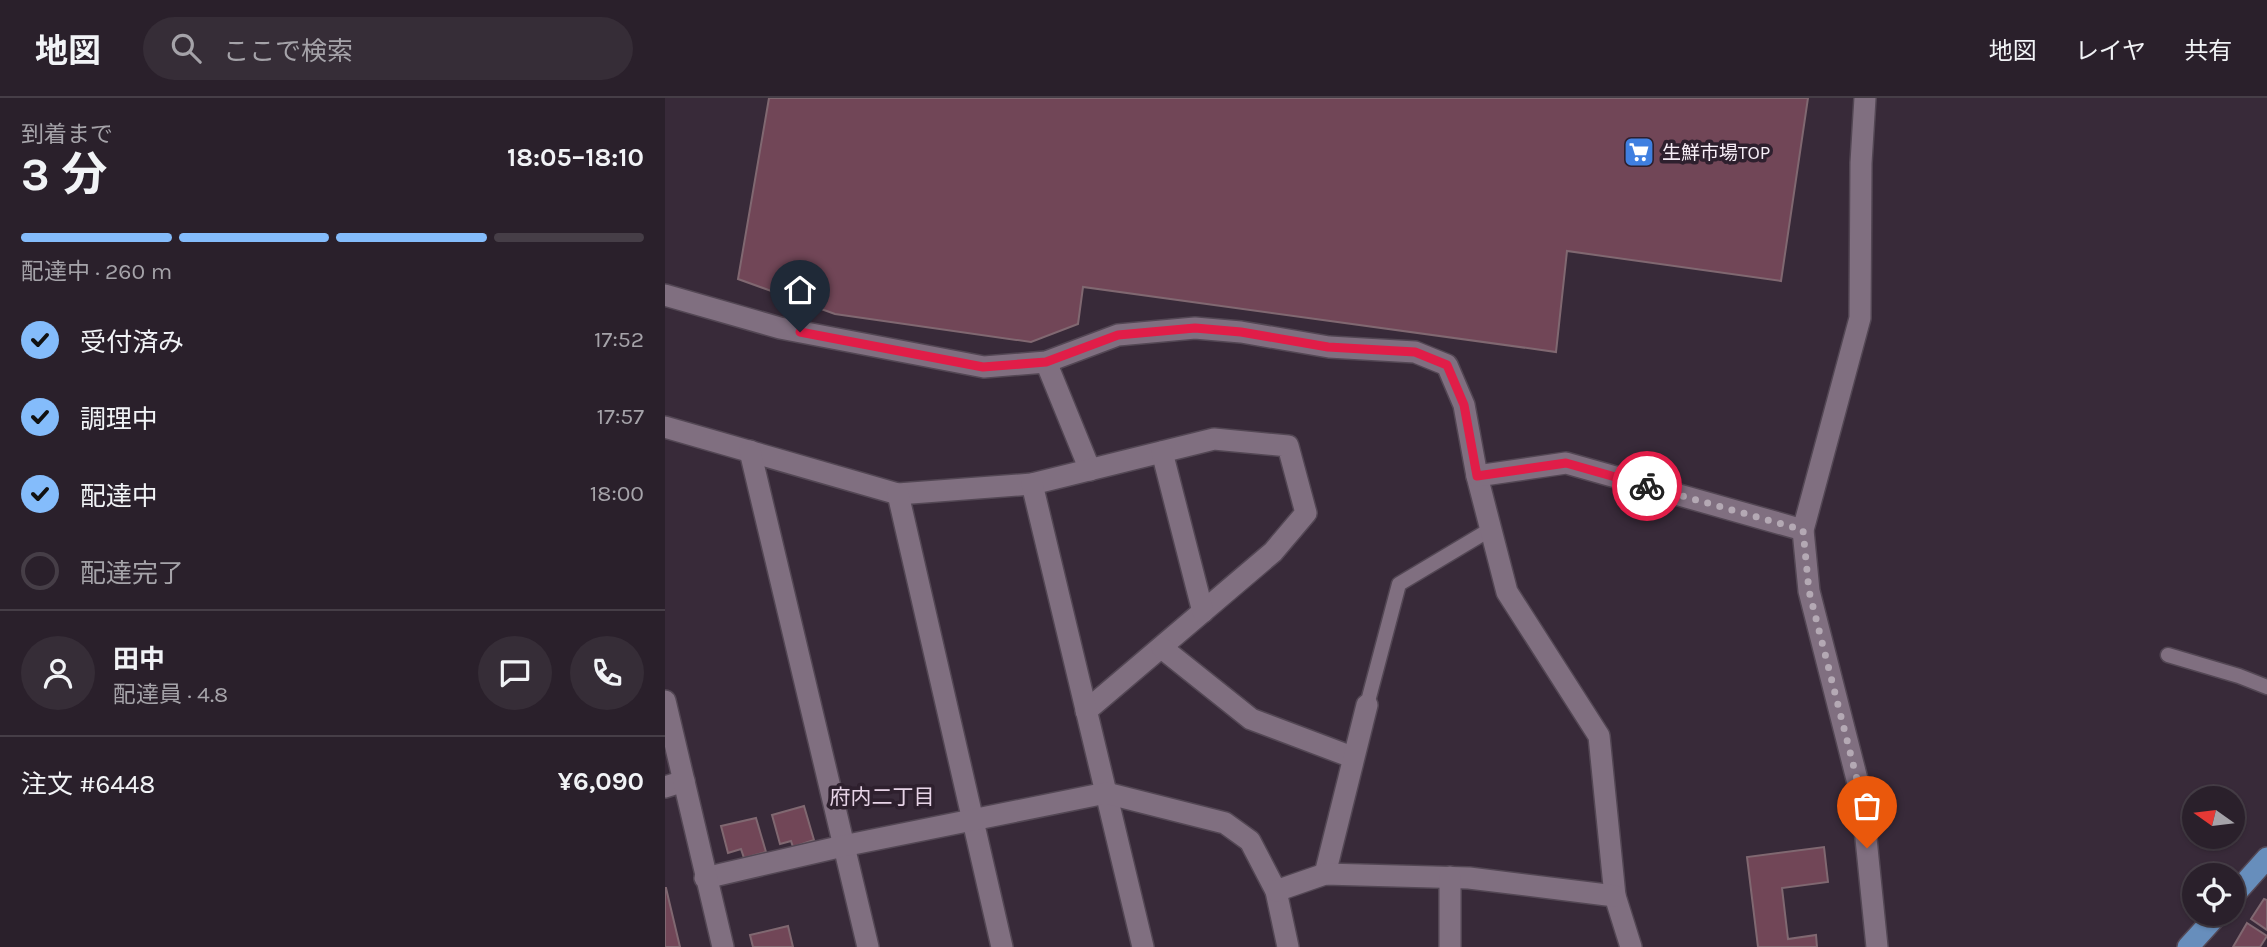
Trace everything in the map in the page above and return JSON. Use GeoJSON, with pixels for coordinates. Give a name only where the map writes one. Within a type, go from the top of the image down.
{"type":"FeatureCollection","features":[{"type":"Feature","properties":{"kind":"main road"},"geometry":{"type":"LineString","coordinates":[[2245,883],[2267,858]]}},
{"type":"Feature","properties":{"kind":"main road"},"geometry":{"type":"LineString","coordinates":[[2193,945],[2208,926]]}},
{"type":"Feature","properties":{"kind":"street"},"geometry":{"type":"LineString","coordinates":[[1865,98],[1861,163],[1860,318],[1803,530],[1809,591],[1862,799],[1877,947]]}},
{"type":"Feature","properties":{"kind":"street"},"geometry":{"type":"LineString","coordinates":[[665,295],[780,328],[983,367],[1046,362],[1118,335],[1195,328],[1241,332],[1328,347],[1415,352],[1447,365],[1464,405],[1477,476],[1507,592],[1598,736],[1615,896],[1631,947]]}},
{"type":"Feature","properties":{"kind":"street"},"geometry":{"type":"LineString","coordinates":[[1046,362],[1090,470]]}},
{"type":"Feature","properties":{"kind":"street"},"geometry":{"type":"LineString","coordinates":[[665,427],[898,494],[1032,484],[1214,439],[1288,446],[1306,513],[1273,552],[1086,711]]}},
{"type":"Feature","properties":{"kind":"street"},"geometry":{"type":"LineString","coordinates":[[750,451],[868,947]]}},
{"type":"Feature","properties":{"kind":"street"},"geometry":{"type":"LineString","coordinates":[[1162,452],[1203,612]]}},
{"type":"Feature","properties":{"kind":"street"},"geometry":{"type":"LineString","coordinates":[[1477,476],[1566,463],[1803,530]]}},
{"type":"Feature","properties":{"kind":"street"},"geometry":{"type":"LineString","coordinates":[[1032,484],[1143,947]]}},
{"type":"Feature","properties":{"kind":"street"},"geometry":{"type":"LineString","coordinates":[[898,494],[1002,947]]}},
{"type":"Feature","properties":{"kind":"street"},"geometry":{"type":"LineString","coordinates":[[1162,648],[1251,719],[1352,757]]}},
{"type":"Feature","properties":{"kind":"street"},"geometry":{"type":"LineString","coordinates":[[665,701],[674,784],[705,878],[723,947]]}},
{"type":"Feature","properties":{"kind":"street"},"geometry":{"type":"LineString","coordinates":[[1325,874],[1367,705]]}},
{"type":"Feature","properties":{"kind":"street"},"geometry":{"type":"LineString","coordinates":[[705,878],[843,846],[1106,793],[1225,823],[1250,841],[1276,891],[1288,947]]}},
{"type":"Feature","properties":{"kind":"street"},"geometry":{"type":"LineString","coordinates":[[1276,891],[1325,874],[1469,877],[1615,896]]}},
{"type":"Feature","properties":{"kind":"street"},"geometry":{"type":"LineString","coordinates":[[1450,877],[1450,947]]}},
{"type":"Feature","properties":{"kind":"lane"},"geometry":{"type":"LineString","coordinates":[[1367,705],[1399,584],[1491,529]]}},
{"type":"Feature","properties":{"kind":"lane"},"geometry":{"type":"LineString","coordinates":[[2168,655],[2267,687]]}},
{"type":"Feature","properties":{"kind":"building"},"geometry":{"type":"Polygon","coordinates":[[[769,98],[1808,98],[1781,281],[1567,251],[1556,352],[1083,287],[1078,324],[1031,342],[835,314],[738,279],[769,98]]]}},
{"type":"Feature","properties":{"kind":"building"},"geometry":{"type":"Polygon","coordinates":[[[804,806],[814,840],[793,847],[791,841],[780,844],[772,815],[804,806]]]}},
{"type":"Feature","properties":{"kind":"building"},"geometry":{"type":"Polygon","coordinates":[[[756,818],[766,852],[744,858],[741,849],[728,853],[721,826],[756,818]]]}},
{"type":"Feature","properties":{"kind":"building"},"geometry":{"type":"Polygon","coordinates":[[[1824,847],[1828,882],[1782,888],[1788,939],[1816,935],[1817,947],[1758,947],[1747,857],[1824,847]]]}},
{"type":"Feature","properties":{"kind":"building"},"geometry":{"type":"Polygon","coordinates":[[[666,888],[680,947],[665,947],[666,888]]]}},
{"type":"Feature","properties":{"kind":"building"},"geometry":{"type":"Polygon","coordinates":[[[2264,899],[2267,900],[2267,930],[2251,919],[2264,899]]]}},
{"type":"Feature","properties":{"kind":"building"},"geometry":{"type":"Polygon","coordinates":[[[2247,923],[2267,936],[2260,947],[2233,947],[2247,923]]]}},
{"type":"Feature","properties":{"kind":"building"},"geometry":{"type":"Polygon","coordinates":[[[788,926],[793,947],[753,947],[750,935],[788,926]]]}},
{"type":"Feature","properties":{"kind":"way so far"},"geometry":{"type":"LineString","coordinates":[[1647,486],[1803,530],[1809,591],[1862,799],[1867,848]]}},
{"type":"Feature","properties":{"kind":"place","name":"生鮮市場TOP"},"geometry":{"type":"Point","coordinates":[1639,152]}},
{"type":"Feature","properties":{"kind":"district","name":"府内二丁目"},"geometry":{"type":"Point","coordinates":[882,797]}},
{"type":"Feature","properties":{"kind":"route"},"geometry":{"type":"LineString","coordinates":[[800,332],[983,367],[1046,362],[1118,335],[1195,328],[1241,332],[1328,347],[1415,352],[1447,365],[1464,405],[1477,476],[1566,463],[1647,486]]}}]}
